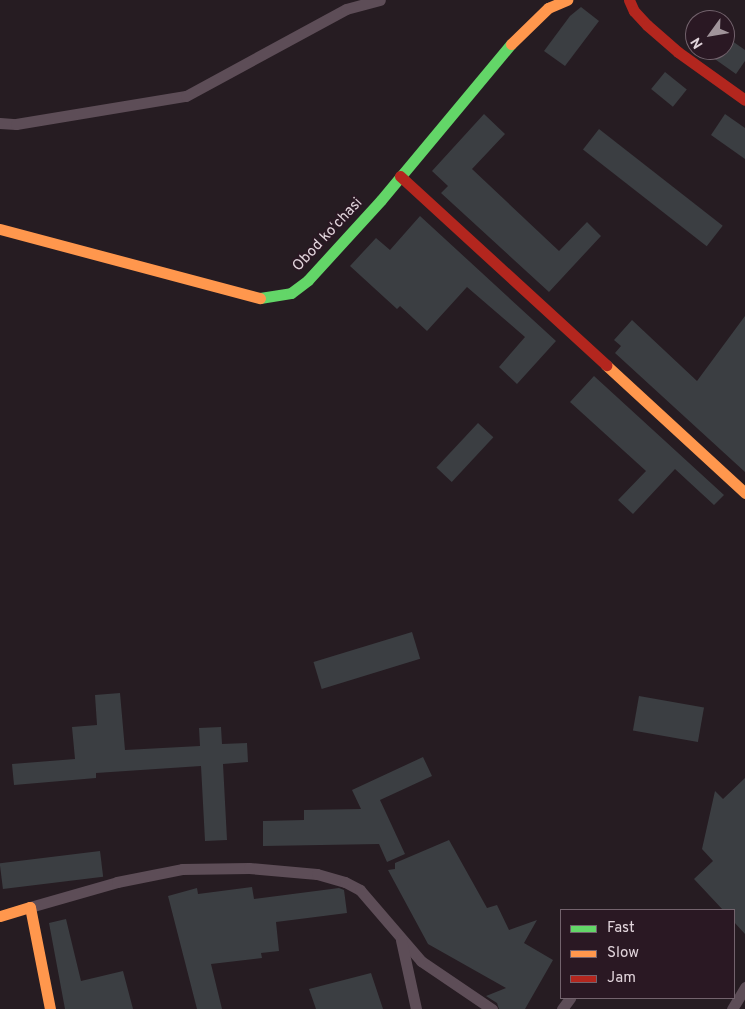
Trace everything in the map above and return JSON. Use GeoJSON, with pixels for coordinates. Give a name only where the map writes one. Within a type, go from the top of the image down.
{"type":"FeatureCollection","features":[{"type":"Feature","properties":{"kind":"street","name":"Obod koʻchasi"},"geometry":{"type":"LineString","coordinates":[[0,229],[259,298],[292,293],[308,280],[400,176],[499,56],[548,8],[567,0]]}},
{"type":"Feature","properties":{"kind":"street"},"geometry":{"type":"LineString","coordinates":[[629,0],[634,11],[647,25],[678,52],[745,100]]}},
{"type":"Feature","properties":{"kind":"street"},"geometry":{"type":"LineString","coordinates":[[400,176],[745,492]]}},
{"type":"Feature","properties":{"kind":"street"},"geometry":{"type":"LineString","coordinates":[[0,916],[30,907],[50,1009]]}},
{"type":"Feature","properties":{"kind":"lane"},"geometry":{"type":"LineString","coordinates":[[0,123],[16,124],[186,96],[346,9],[380,0]]}},
{"type":"Feature","properties":{"kind":"lane"},"geometry":{"type":"LineString","coordinates":[[30,907],[117,882],[182,869],[259,869],[317,874],[344,882],[360,890],[421,961],[492,1009]]}},
{"type":"Feature","properties":{"kind":"lane"},"geometry":{"type":"LineString","coordinates":[[400,938],[416,1009]]}},
{"type":"Feature","properties":{"kind":"lane"},"geometry":{"type":"LineString","coordinates":[[732,1009],[745,987]]}},
{"type":"Feature","properties":{"kind":"building"},"geometry":{"type":"Polygon","coordinates":[[[581,7],[599,21],[565,66],[544,51],[570,16],[581,7]]]}},
{"type":"Feature","properties":{"kind":"building"},"geometry":{"type":"Polygon","coordinates":[[[735,43],[745,50],[745,61],[736,74],[716,60],[735,60],[735,43]]]}},
{"type":"Feature","properties":{"kind":"building"},"geometry":{"type":"Polygon","coordinates":[[[665,72],[687,90],[673,107],[651,89],[665,72]]]}},
{"type":"Feature","properties":{"kind":"building"},"geometry":{"type":"Polygon","coordinates":[[[484,114],[505,134],[472,169],[559,251],[587,222],[601,236],[549,292],[441,193],[448,186],[432,171],[484,114]]]}},
{"type":"Feature","properties":{"kind":"building"},"geometry":{"type":"Polygon","coordinates":[[[725,114],[745,128],[745,159],[711,135],[725,114]]]}},
{"type":"Feature","properties":{"kind":"building"},"geometry":{"type":"Polygon","coordinates":[[[599,129],[723,226],[707,246],[583,149],[599,129]]]}},
{"type":"Feature","properties":{"kind":"building"},"geometry":{"type":"Polygon","coordinates":[[[420,216],[556,341],[517,384],[499,367],[525,337],[467,287],[427,331],[400,306],[397,309],[350,266],[376,238],[390,250],[420,216]]]}},
{"type":"Feature","properties":{"kind":"building"},"geometry":{"type":"Polygon","coordinates":[[[745,316],[745,472],[615,353],[621,346],[614,340],[632,320],[697,381],[745,316]]]}},
{"type":"Feature","properties":{"kind":"building"},"geometry":{"type":"Polygon","coordinates":[[[594,376],[724,495],[714,505],[675,469],[633,514],[618,500],[646,471],[570,402],[594,376]]]}},
{"type":"Feature","properties":{"kind":"building"},"geometry":{"type":"Polygon","coordinates":[[[478,423],[493,437],[452,482],[436,468],[478,423]]]}},
{"type":"Feature","properties":{"kind":"building"},"geometry":{"type":"Polygon","coordinates":[[[412,632],[420,659],[322,689],[314,662],[412,632]]]}},
{"type":"Feature","properties":{"kind":"building"},"geometry":{"type":"Polygon","coordinates":[[[120,693],[125,750],[200,746],[199,728],[221,727],[222,744],[247,743],[248,762],[223,764],[227,840],[205,841],[201,766],[96,773],[96,778],[14,785],[12,764],[75,759],[72,727],[97,725],[95,695],[120,693]]]}},
{"type":"Feature","properties":{"kind":"building"},"geometry":{"type":"Polygon","coordinates":[[[639,696],[704,707],[698,742],[633,730],[639,696]]]}},
{"type":"Feature","properties":{"kind":"building"},"geometry":{"type":"Polygon","coordinates":[[[423,757],[432,776],[380,800],[405,854],[387,862],[379,844],[263,846],[263,821],[304,820],[304,810],[361,809],[352,790],[423,757]]]}},
{"type":"Feature","properties":{"kind":"building"},"geometry":{"type":"Polygon","coordinates":[[[745,778],[745,934],[735,923],[735,909],[722,909],[694,879],[713,861],[702,849],[715,791],[723,799],[745,778]]]}},
{"type":"Feature","properties":{"kind":"building"},"geometry":{"type":"Polygon","coordinates":[[[449,840],[487,908],[497,905],[509,930],[537,920],[524,943],[553,960],[525,1009],[499,1009],[497,1003],[486,996],[506,988],[428,944],[388,870],[395,869],[395,863],[449,840]]]}},
{"type":"Feature","properties":{"kind":"building"},"geometry":{"type":"Polygon","coordinates":[[[100,851],[103,877],[3,889],[0,863],[100,851]]]}},
{"type":"Feature","properties":{"kind":"building"},"geometry":{"type":"Polygon","coordinates":[[[252,887],[254,899],[339,888],[344,890],[347,913],[276,922],[279,951],[261,953],[262,958],[211,964],[222,1009],[197,1009],[168,896],[197,888],[198,894],[252,887]]]}},
{"type":"Feature","properties":{"kind":"building"},"geometry":{"type":"Polygon","coordinates":[[[66,919],[81,981],[123,971],[133,1009],[65,1009],[49,923],[66,919]]]}},
{"type":"Feature","properties":{"kind":"building"},"geometry":{"type":"Polygon","coordinates":[[[371,973],[383,1009],[316,1009],[309,989],[371,973]]]}},
{"type":"Feature","properties":{"kind":"traffic: fast"},"geometry":{"type":"LineString","coordinates":[[260,298],[291,293],[308,280],[381,200],[511,44]]}},
{"type":"Feature","properties":{"kind":"traffic: slow"},"geometry":{"type":"LineString","coordinates":[[511,44],[548,8],[567,0]]}},
{"type":"Feature","properties":{"kind":"traffic: slow"},"geometry":{"type":"LineString","coordinates":[[0,229],[260,298]]}},
{"type":"Feature","properties":{"kind":"traffic: slow"},"geometry":{"type":"LineString","coordinates":[[606,365],[745,493]]}},
{"type":"Feature","properties":{"kind":"traffic: slow"},"geometry":{"type":"LineString","coordinates":[[0,916],[30,907],[50,1009]]}},
{"type":"Feature","properties":{"kind":"traffic: jam"},"geometry":{"type":"LineString","coordinates":[[629,0],[634,11],[647,25],[678,52],[745,100]]}},
{"type":"Feature","properties":{"kind":"traffic: jam"},"geometry":{"type":"LineString","coordinates":[[400,176],[606,365]]}}]}
